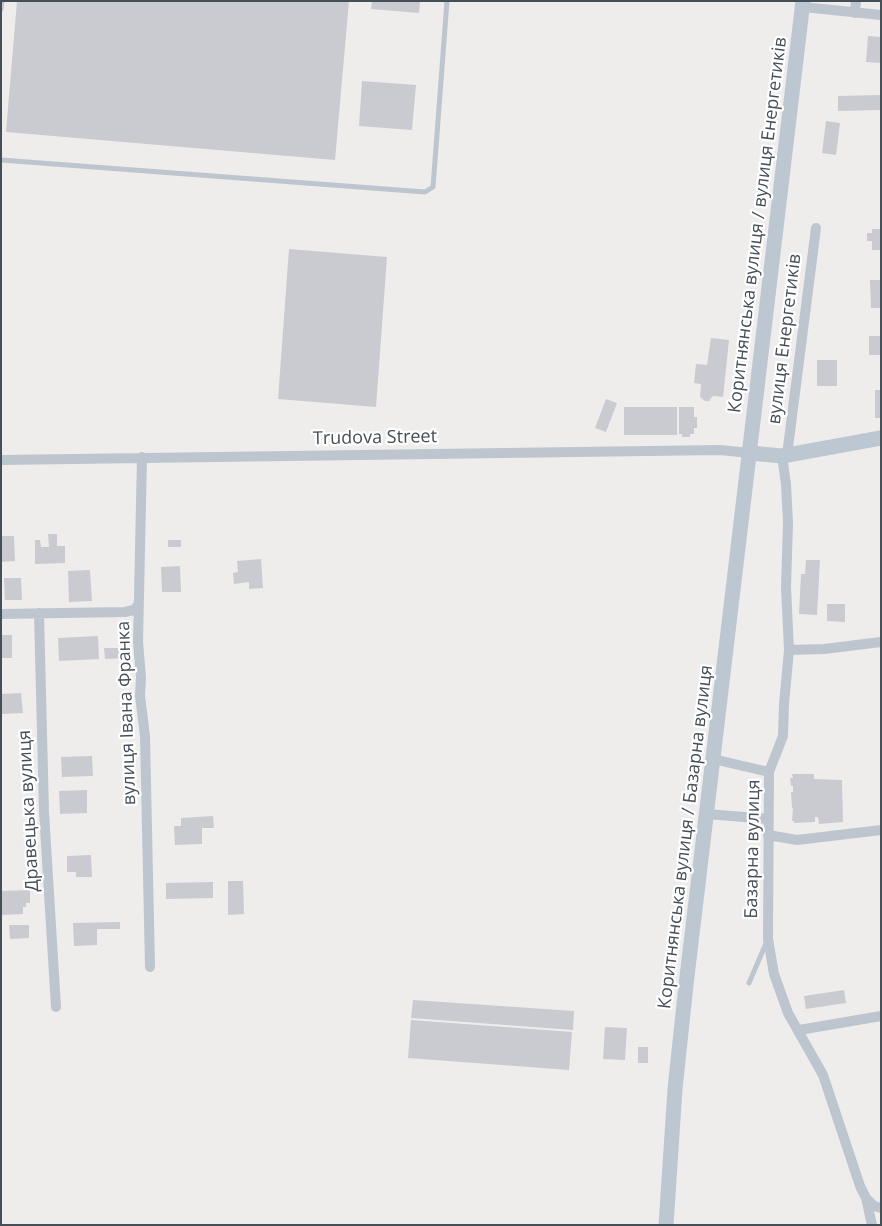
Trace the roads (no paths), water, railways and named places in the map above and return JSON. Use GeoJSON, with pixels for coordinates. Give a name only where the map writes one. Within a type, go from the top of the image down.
{"type":"FeatureCollection","features":[{"type":"Feature","properties":{"kind":"street"},"geometry":{"type":"LineString","coordinates":[[855,13],[856,1]]}},
{"type":"Feature","properties":{"kind":"street"},"geometry":{"type":"LineString","coordinates":[[803,4],[855,13],[881,15]]}},
{"type":"Feature","properties":{"kind":"street","name":"Коритнянська вулиця / вулиця Енергетиків"},"geometry":{"type":"LineString","coordinates":[[750,454],[803,4]]}},
{"type":"Feature","properties":{"kind":"street","name":"вулиця Енергетиків"},"geometry":{"type":"LineString","coordinates":[[785,455],[816,228]]}},
{"type":"Feature","properties":{"kind":"street"},"geometry":{"type":"LineString","coordinates":[[750,454],[785,455],[881,438]]}},
{"type":"Feature","properties":{"kind":"street","name":"Trudova Street"},"geometry":{"type":"LineString","coordinates":[[1,460],[720,450],[750,454]]}},
{"type":"Feature","properties":{"kind":"street","name":"Коритнянська вулиця / Базарна вулиця"},"geometry":{"type":"LineString","coordinates":[[666,1225],[675,1089],[750,454]]}},
{"type":"Feature","properties":{"kind":"street","name":"Базарна вулиця"},"geometry":{"type":"LineString","coordinates":[[785,455],[787,513],[786,587],[789,650],[783,736],[770,772],[768,939],[774,974],[788,1013],[823,1075],[860,1186],[866,1198],[872,1225]]}},
{"type":"Feature","properties":{"kind":"street","name":"вулиця Івана Франка"},"geometry":{"type":"LineString","coordinates":[[142,457],[138,642],[141,677],[140,696],[145,736],[150,967]]}},
{"type":"Feature","properties":{"kind":"street"},"geometry":{"type":"LineString","coordinates":[[1,614],[125,612],[134,610],[139,604]]}},
{"type":"Feature","properties":{"kind":"street","name":"Дравецька вулиця"},"geometry":{"type":"LineString","coordinates":[[39,613],[44,812],[56,1007]]}},
{"type":"Feature","properties":{"kind":"street"},"geometry":{"type":"LineString","coordinates":[[789,650],[881,642]]}},
{"type":"Feature","properties":{"kind":"street"},"geometry":{"type":"LineString","coordinates":[[713,759],[770,772]]}},
{"type":"Feature","properties":{"kind":"street"},"geometry":{"type":"LineString","coordinates":[[707,814],[768,819]]}},
{"type":"Feature","properties":{"kind":"street"},"geometry":{"type":"LineString","coordinates":[[768,835],[797,840],[881,830]]}},
{"type":"Feature","properties":{"kind":"street"},"geometry":{"type":"LineString","coordinates":[[798,1030],[881,1016]]}},
{"type":"Feature","properties":{"kind":"street"},"geometry":{"type":"LineString","coordinates":[[866,1198],[874,1206],[881,1208]]}},
{"type":"Feature","properties":{"kind":"lane"},"geometry":{"type":"LineString","coordinates":[[1,9],[2,1]]}},
{"type":"Feature","properties":{"kind":"lane"},"geometry":{"type":"LineString","coordinates":[[1,160],[426,192],[433,187],[447,1]]}},
{"type":"Feature","properties":{"kind":"lane"},"geometry":{"type":"LineString","coordinates":[[749,983],[768,939]]}}]}
